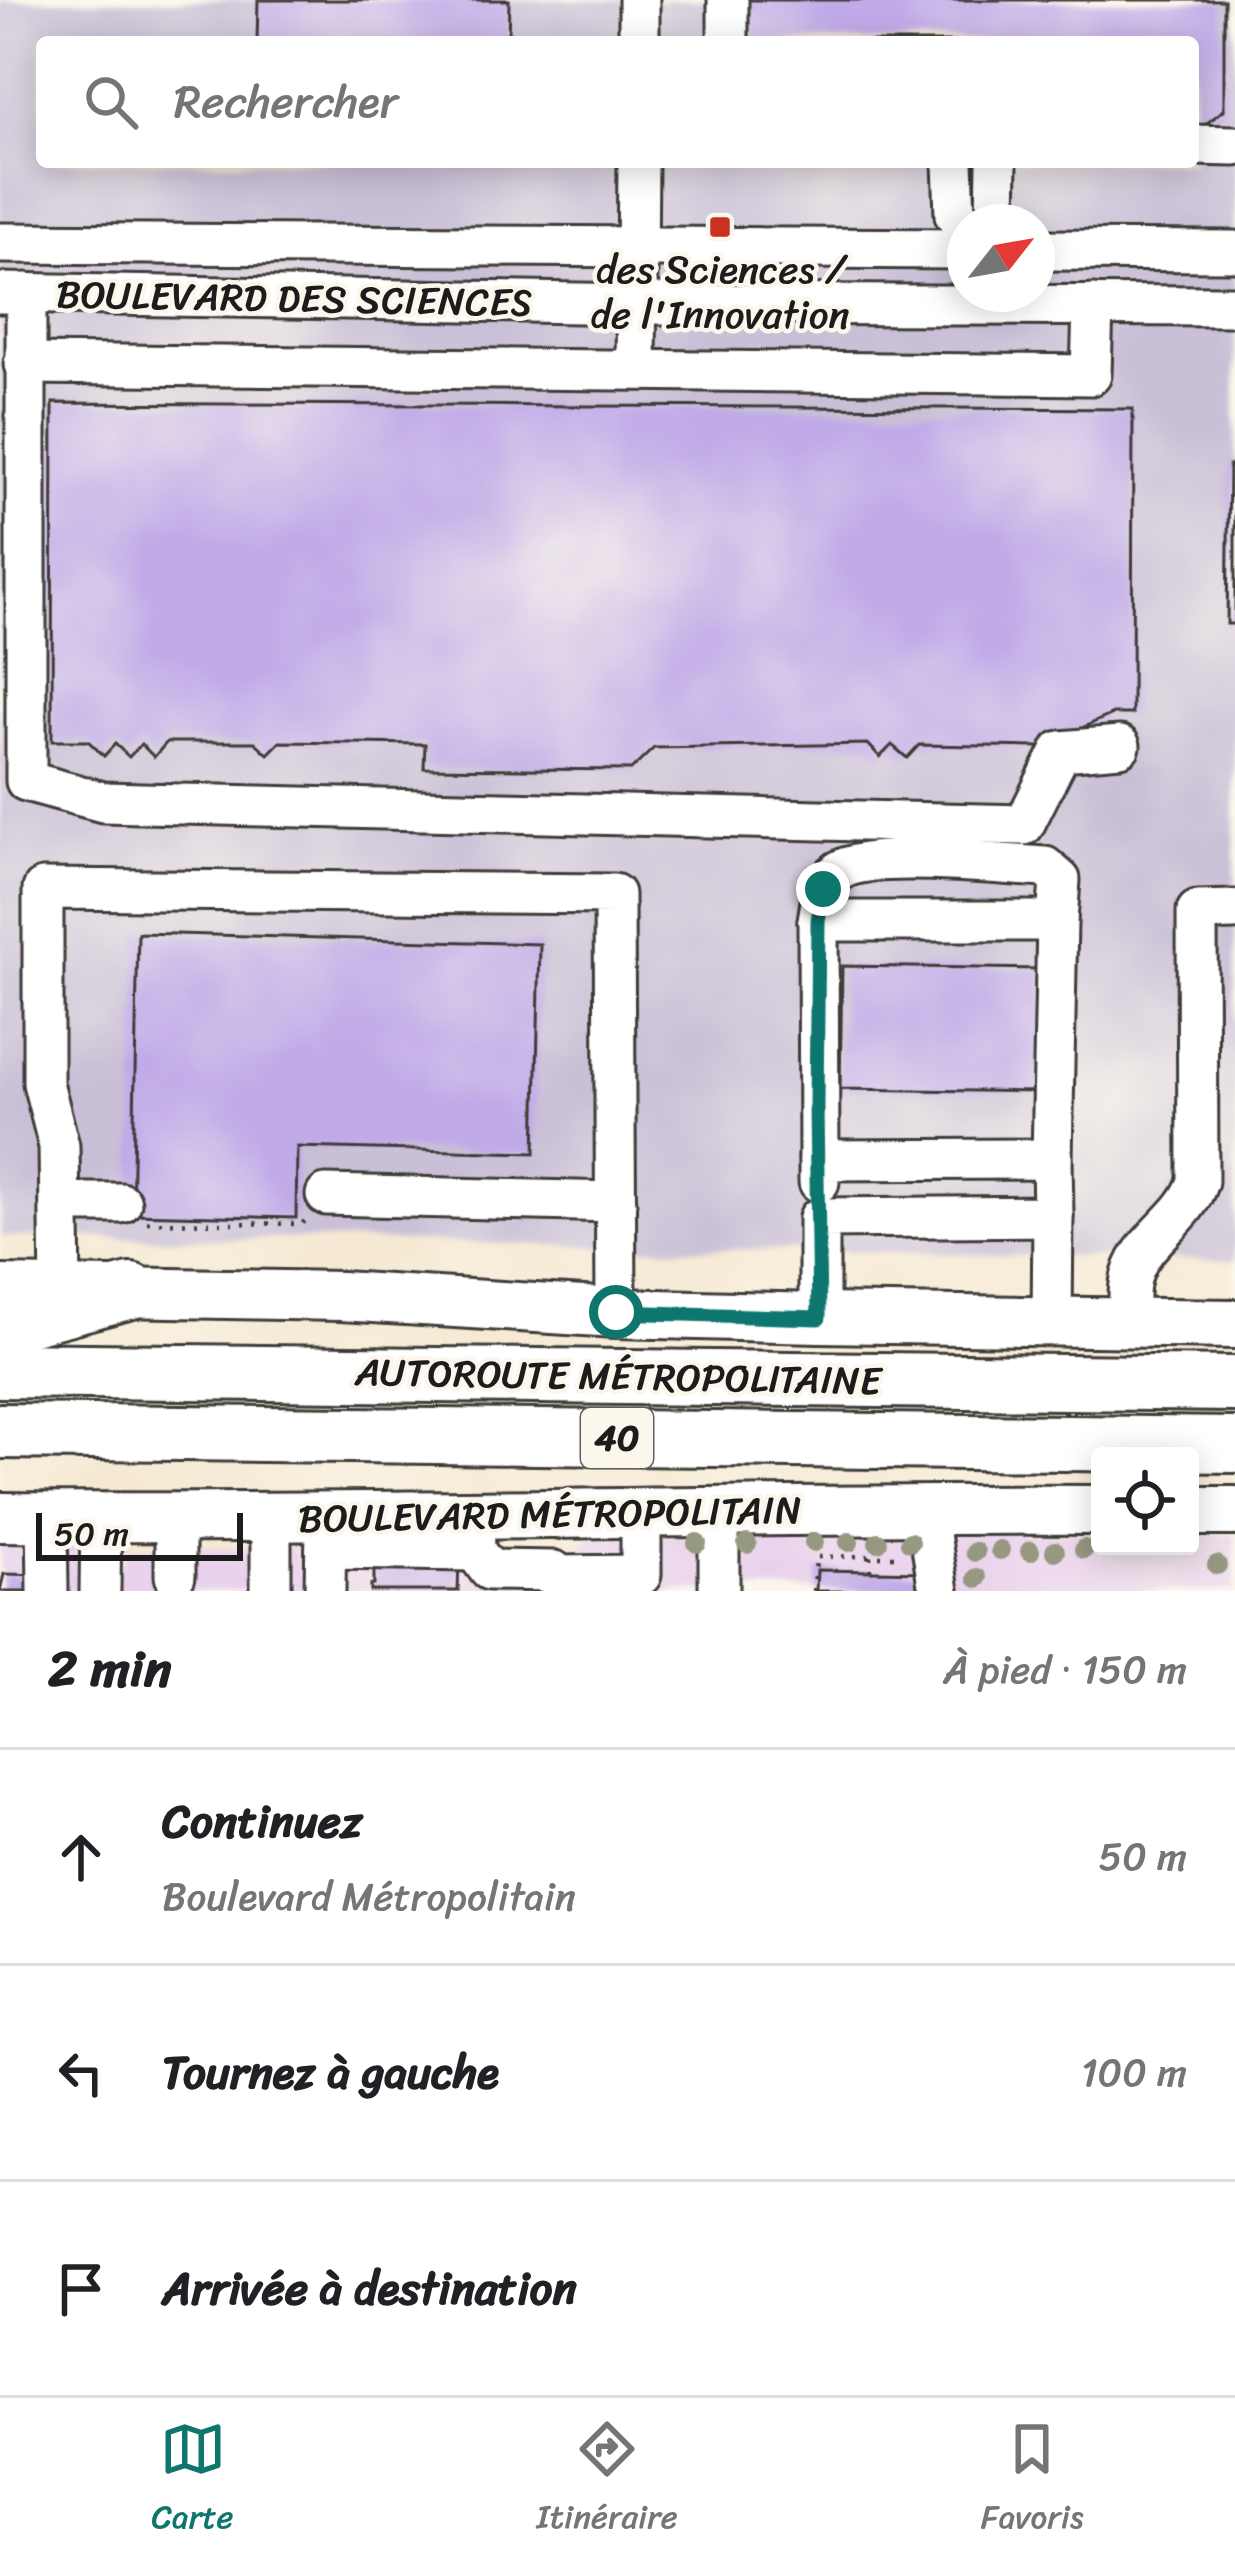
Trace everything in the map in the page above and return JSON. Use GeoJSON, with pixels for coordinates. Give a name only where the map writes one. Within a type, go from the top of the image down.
{"type":"FeatureCollection","features":[{"type":"Feature","properties":{"kind":"highway"},"geometry":{"type":"LineString","coordinates":[[0,1325],[130,1291]]}},
{"type":"Feature","properties":{"kind":"highway","name":"AUTOROUTE MÉTROPOLITAINE"},"geometry":{"type":"LineString","coordinates":[[0,1370],[1235,1384]]}},
{"type":"Feature","properties":{"kind":"highway","name":"AUTOROUTE MÉTROPOLITAINE"},"geometry":{"type":"LineString","coordinates":[[0,1431],[1235,1445]]}},
{"type":"Feature","properties":{"kind":"main road"},"geometry":{"type":"LineString","coordinates":[[0,1290],[341,1296],[819,1318],[1235,1324]]}},
{"type":"Feature","properties":{"kind":"main road","name":"BOULEVARD MÉTROPOLITAIN"},"geometry":{"type":"LineString","coordinates":[[23,1517],[271,1519],[326,1534],[491,1557],[555,1514],[1091,1510]]}},
{"type":"Feature","properties":{"kind":"main road"},"geometry":{"type":"LineString","coordinates":[[1199,1511],[1235,1511]]}},
{"type":"Feature","properties":{"kind":"street"},"geometry":{"type":"LineString","coordinates":[[639,0],[639,36]]}},
{"type":"Feature","properties":{"kind":"street"},"geometry":{"type":"LineString","coordinates":[[728,0],[728,36]]}},
{"type":"Feature","properties":{"kind":"street"},"geometry":{"type":"LineString","coordinates":[[1199,145],[1235,146]]}},
{"type":"Feature","properties":{"kind":"street"},"geometry":{"type":"LineString","coordinates":[[636,369],[638,168]]}},
{"type":"Feature","properties":{"kind":"street"},"geometry":{"type":"LineString","coordinates":[[953,168],[955,204]]}},
{"type":"Feature","properties":{"kind":"street"},"geometry":{"type":"LineString","coordinates":[[997,168],[997,204]]}},
{"type":"Feature","properties":{"kind":"street","name":"BOULEVARD DES SCIENCES"},"geometry":{"type":"LineString","coordinates":[[0,243],[947,249]]}},
{"type":"Feature","properties":{"kind":"street"},"geometry":{"type":"LineString","coordinates":[[1055,250],[1235,251]]}},
{"type":"Feature","properties":{"kind":"street"},"geometry":{"type":"LineString","coordinates":[[13,293],[24,364],[26,781],[103,802],[1024,825],[1061,752],[1120,746]]}},
{"type":"Feature","properties":{"kind":"street","name":"BOULEVARD DES SCIENCES"},"geometry":{"type":"LineString","coordinates":[[13,293],[637,304],[1235,306]]}},
{"type":"Feature","properties":{"kind":"street"},"geometry":{"type":"LineString","coordinates":[[24,364],[1091,375],[1093,305]]}},
{"type":"Feature","properties":{"kind":"street"},"geometry":{"type":"LineString","coordinates":[[819,1318],[816,1105],[826,1090],[823,889],[838,872],[854,864],[891,861],[1045,867],[1060,880],[1052,1322]]}},
{"type":"Feature","properties":{"kind":"street"},"geometry":{"type":"LineString","coordinates":[[61,1291],[59,1145],[43,1083],[43,889],[614,895],[616,1312]]}},
{"type":"Feature","properties":{"kind":"street"},"geometry":{"type":"LineString","coordinates":[[1130,1323],[1129,1286],[1141,1254],[1185,1209],[1198,1181],[1197,911],[1235,910]]}},
{"type":"Feature","properties":{"kind":"street"},"geometry":{"type":"LineString","coordinates":[[825,921],[1057,921]]}},
{"type":"Feature","properties":{"kind":"street"},"geometry":{"type":"LineString","coordinates":[[819,1160],[1052,1159]]}},
{"type":"Feature","properties":{"kind":"street"},"geometry":{"type":"LineString","coordinates":[[314,1209],[616,1202]]}},
{"type":"Feature","properties":{"kind":"street"},"geometry":{"type":"LineString","coordinates":[[60,1203],[135,1212]]}},
{"type":"Feature","properties":{"kind":"street"},"geometry":{"type":"LineString","coordinates":[[819,1217],[1054,1216]]}},
{"type":"Feature","properties":{"kind":"street"},"geometry":{"type":"LineString","coordinates":[[923,1568],[926,1509]]}},
{"type":"Feature","properties":{"kind":"street"},"geometry":{"type":"LineString","coordinates":[[719,1510],[719,1591]]}},
{"type":"Feature","properties":{"kind":"street"},"geometry":{"type":"LineString","coordinates":[[491,1557],[554,1579],[641,1575],[641,1512]]}},
{"type":"Feature","properties":{"kind":"street"},"geometry":{"type":"LineString","coordinates":[[554,1579],[555,1514]]}},
{"type":"Feature","properties":{"kind":"street"},"geometry":{"type":"LineString","coordinates":[[23,1517],[48,1591]]}},
{"type":"Feature","properties":{"kind":"street"},"geometry":{"type":"LineString","coordinates":[[100,1591],[101,1517]]}},
{"type":"Feature","properties":{"kind":"street"},"geometry":{"type":"LineString","coordinates":[[175,1518],[175,1576]]}},
{"type":"Feature","properties":{"kind":"street"},"geometry":{"type":"LineString","coordinates":[[271,1519],[271,1591]]}},
{"type":"Feature","properties":{"kind":"street"},"geometry":{"type":"LineString","coordinates":[[325,1591],[326,1534]]}},
{"type":"Feature","properties":{"kind":"path"},"geometry":{"type":"LineString","coordinates":[[135,1212],[314,1209]]}},
{"type":"Feature","properties":{"kind":"path"},"geometry":{"type":"LineString","coordinates":[[814,1591],[816,1556],[870,1556],[923,1568]]}},
{"type":"Feature","properties":{"kind":"path"},"geometry":{"type":"LineString","coordinates":[[870,1556],[870,1571]]}},
{"type":"Feature","properties":{"kind":"shaded area"},"geometry":{"type":"Polygon","coordinates":[[[0,0],[1235,0],[1235,1260],[0,1237],[0,0]]]}},
{"type":"Feature","properties":{"kind":"shaded area"},"geometry":{"type":"Polygon","coordinates":[[[823,1531],[1091,1532],[1091,1555],[1199,1555],[1199,1534],[1235,1534],[1235,1591],[579,1591],[579,1550],[590,1537],[823,1531]]]}},
{"type":"Feature","properties":{"kind":"shaded area"},"geometry":{"type":"Polygon","coordinates":[[[0,1545],[77,1546],[79,1563],[124,1562],[127,1547],[295,1548],[298,1559],[356,1557],[358,1548],[523,1548],[522,1591],[0,1591],[0,1545]]]}},
{"type":"Feature","properties":{"kind":"building"},"geometry":{"type":"Polygon","coordinates":[[[258,0],[509,0],[508,36],[257,36],[258,0]]]}},
{"type":"Feature","properties":{"kind":"building"},"geometry":{"type":"Polygon","coordinates":[[[741,0],[1224,0],[1224,110],[1199,127],[1199,36],[740,36],[741,0]]]}},
{"type":"Feature","properties":{"kind":"building"},"geometry":{"type":"Polygon","coordinates":[[[53,403],[1133,409],[1132,714],[1113,714],[1039,747],[919,745],[907,758],[892,745],[880,757],[868,744],[654,748],[631,770],[424,768],[425,744],[280,742],[268,754],[255,742],[167,742],[154,757],[141,744],[129,757],[115,744],[104,756],[88,741],[52,741],[53,403]]]}},
{"type":"Feature","properties":{"kind":"building"},"geometry":{"type":"Polygon","coordinates":[[[1229,465],[1235,465],[1235,624],[1227,624],[1229,465]]]}},
{"type":"Feature","properties":{"kind":"building"},"geometry":{"type":"Polygon","coordinates":[[[138,933],[540,944],[535,1153],[297,1147],[296,1218],[132,1214],[138,933]]]}},
{"type":"Feature","properties":{"kind":"building"},"geometry":{"type":"Polygon","coordinates":[[[842,966],[1044,969],[1043,1092],[840,1089],[842,966]]]}},
{"type":"Feature","properties":{"kind":"building"},"geometry":{"type":"Polygon","coordinates":[[[374,1560],[459,1561],[458,1591],[371,1591],[374,1560]]]}},
{"type":"Feature","properties":{"kind":"building"},"geometry":{"type":"Polygon","coordinates":[[[817,1570],[926,1572],[926,1591],[816,1591],[817,1570]]]}},
{"type":"Feature","properties":{"kind":"building"},"geometry":{"type":"Polygon","coordinates":[[[4,1574],[42,1575],[41,1591],[0,1591],[4,1574]]]}},
{"type":"Feature","properties":{"kind":"place","name":"des Sciences / de l'Innovation"},"geometry":{"type":"Point","coordinates":[720,227]}},
{"type":"Feature","properties":{"kind":"route"},"geometry":{"type":"LineString","coordinates":[[616,1312],[819,1318],[816,1105],[818,921],[823,889]]}}]}
